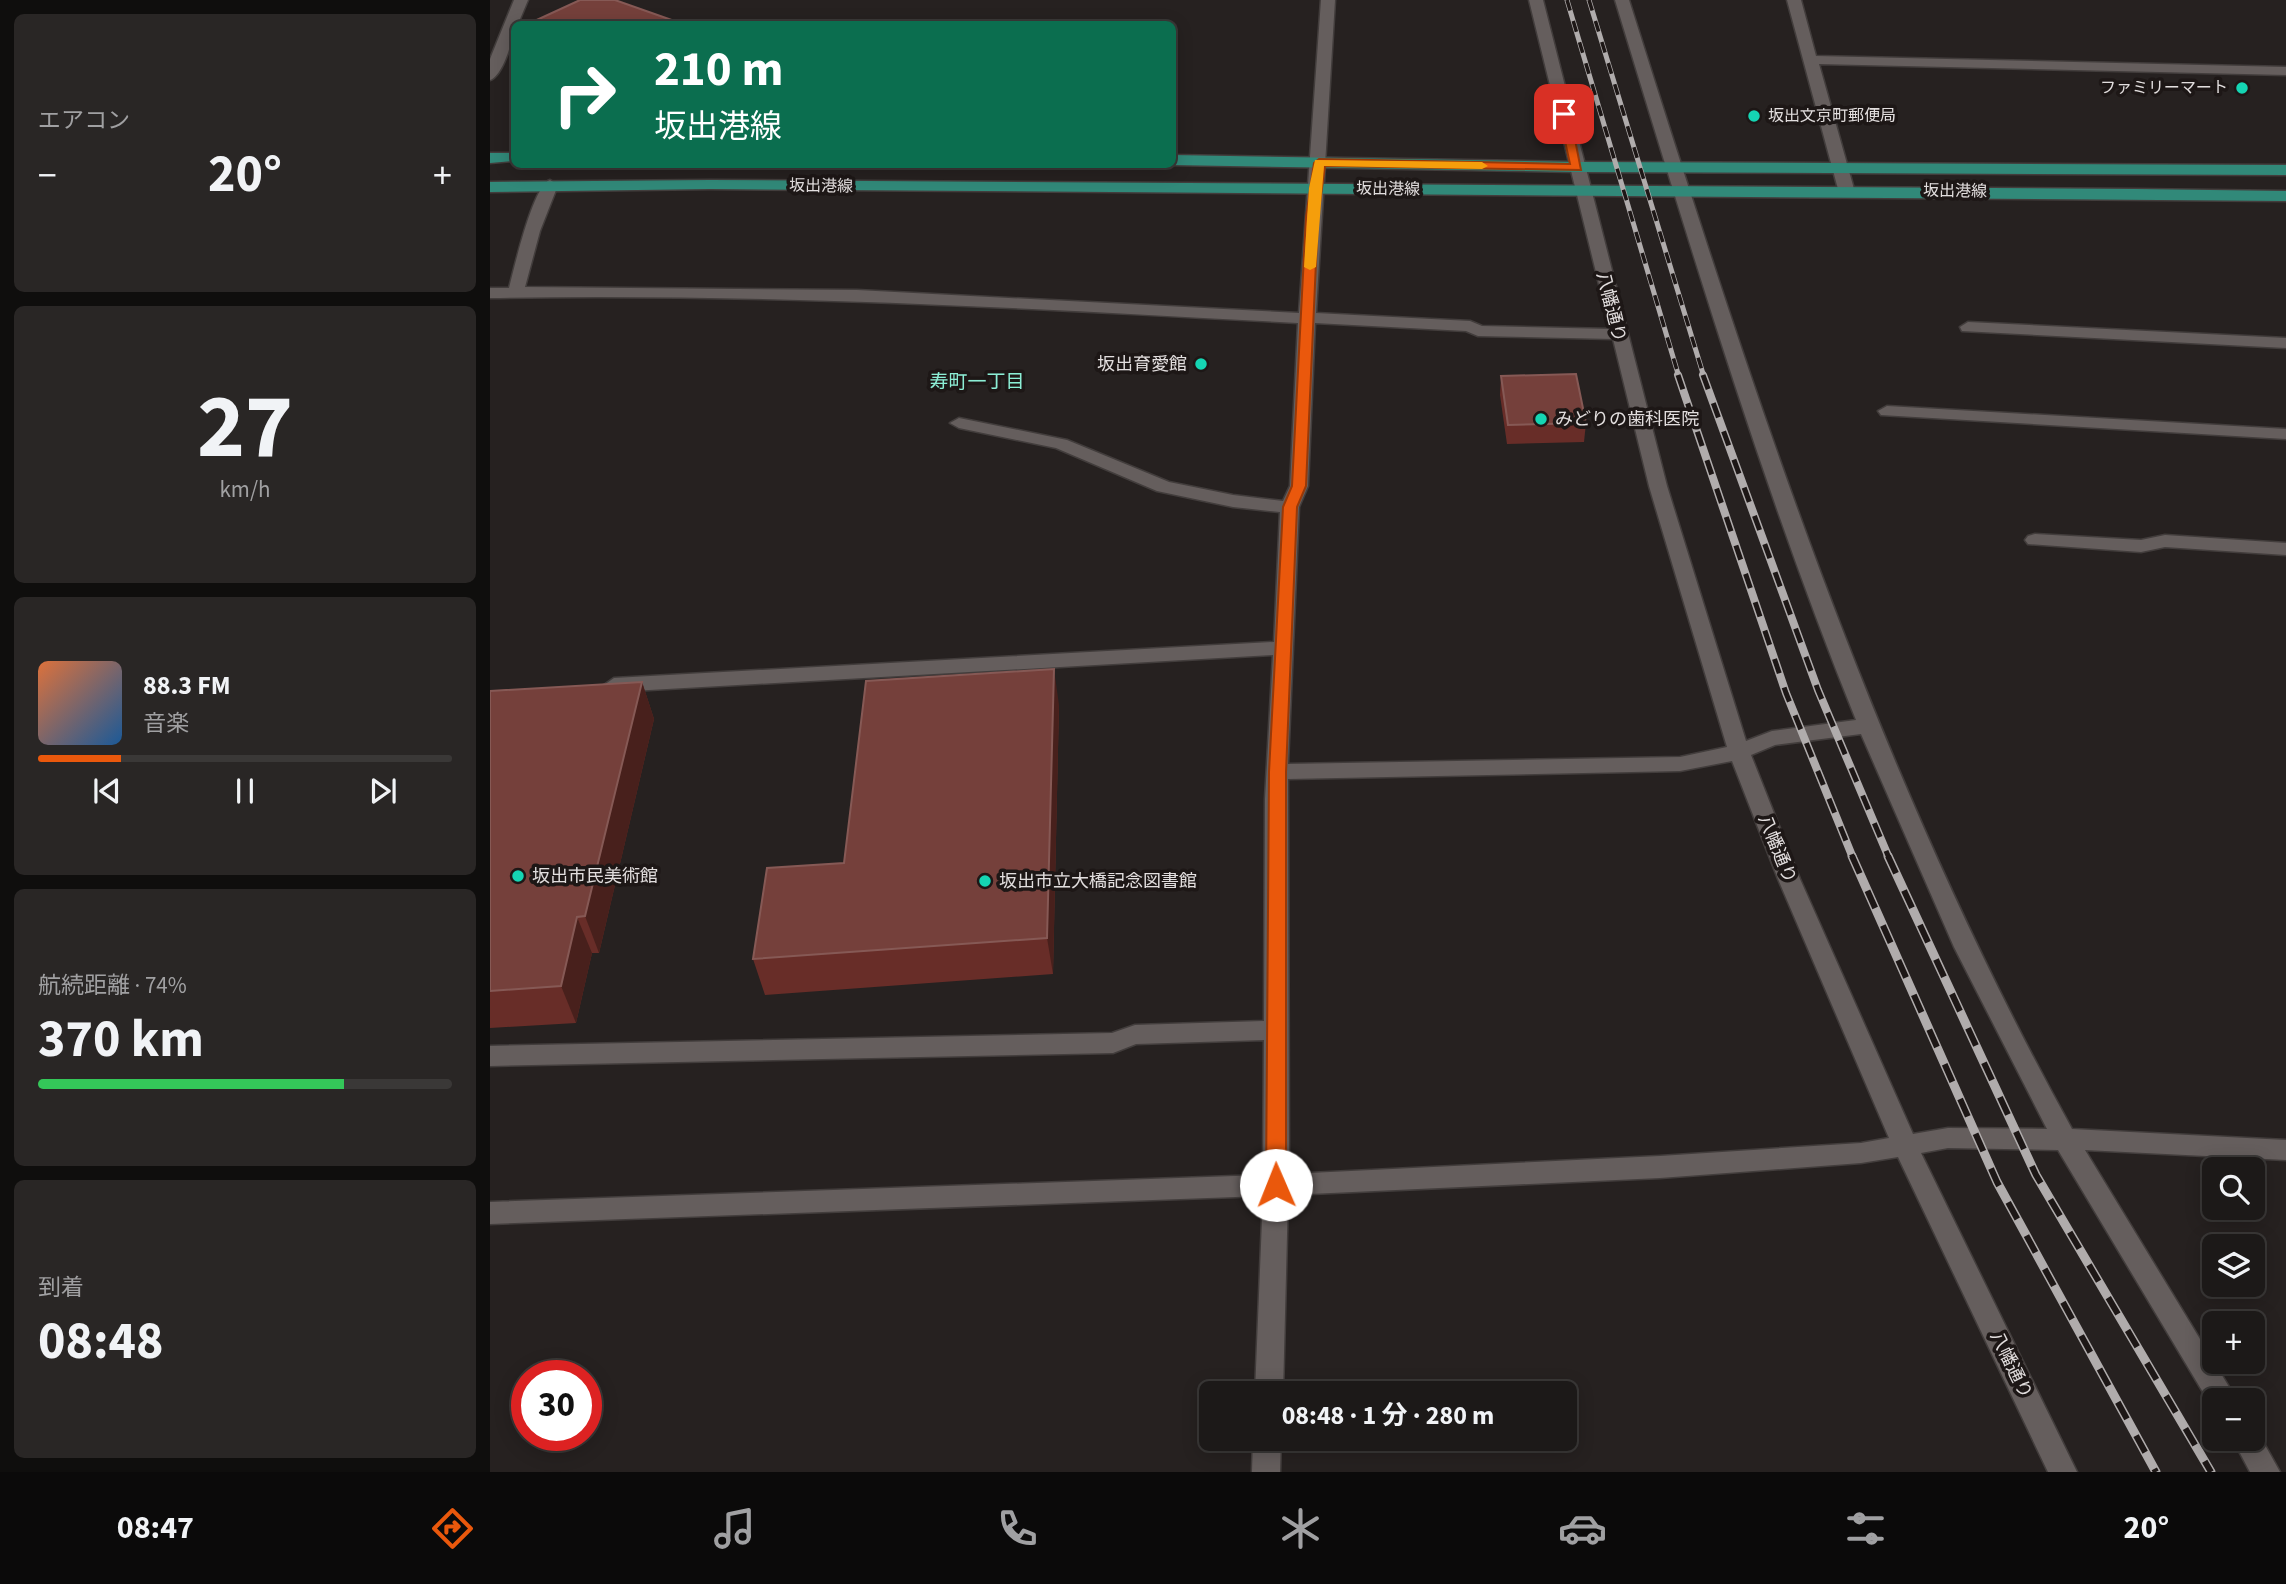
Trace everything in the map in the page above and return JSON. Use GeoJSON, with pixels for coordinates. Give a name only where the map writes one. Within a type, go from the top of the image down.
{"type":"FeatureCollection","features":[{"type":"Feature","properties":{"kind":"main road"},"geometry":{"type":"LineString","coordinates":[[490,158],[511,157]]}},
{"type":"Feature","properties":{"kind":"main road","name":"坂出港線"},"geometry":{"type":"LineString","coordinates":[[1176,160],[1577,167],[1839,166],[2286,170]]}},
{"type":"Feature","properties":{"kind":"main road","name":"坂出港線"},"geometry":{"type":"LineString","coordinates":[[490,187],[1314,188],[1582,192],[1846,189],[2286,196]]}},
{"type":"Feature","properties":{"kind":"street"},"geometry":{"type":"LineString","coordinates":[[512,21],[521,0]]}},
{"type":"Feature","properties":{"kind":"street"},"geometry":{"type":"LineString","coordinates":[[1269,1381],[1276,1185],[1278,772],[1290,507],[1299,486],[1314,188],[1319,163],[1328,0]]}},
{"type":"Feature","properties":{"kind":"street","name":"八幡通り"},"geometry":{"type":"LineString","coordinates":[[1536,0],[1657,486],[1739,752],[1789,879],[1905,1145],[2063,1472]]}},
{"type":"Feature","properties":{"kind":"street"},"geometry":{"type":"LineString","coordinates":[[1622,0],[1812,587],[1868,726],[1935,881],[2014,1045],[2066,1140],[2216,1388]]}},
{"type":"Feature","properties":{"kind":"street"},"geometry":{"type":"LineString","coordinates":[[1794,0],[1846,189]]}},
{"type":"Feature","properties":{"kind":"street"},"geometry":{"type":"LineString","coordinates":[[490,76],[511,25]]}},
{"type":"Feature","properties":{"kind":"street"},"geometry":{"type":"LineString","coordinates":[[1811,60],[2286,71]]}},
{"type":"Feature","properties":{"kind":"street"},"geometry":{"type":"LineString","coordinates":[[516,292],[532,231],[550,185]]}},
{"type":"Feature","properties":{"kind":"street"},"geometry":{"type":"LineString","coordinates":[[490,293],[638,289],[1071,305],[1469,326],[1478,331],[1618,334]]}},
{"type":"Feature","properties":{"kind":"street"},"geometry":{"type":"LineString","coordinates":[[1969,327],[2286,343]]}},
{"type":"Feature","properties":{"kind":"street"},"geometry":{"type":"LineString","coordinates":[[1887,411],[2286,434]]}},
{"type":"Feature","properties":{"kind":"street"},"geometry":{"type":"LineString","coordinates":[[959,423],[1061,444],[1164,487],[1233,501],[1290,507]]}},
{"type":"Feature","properties":{"kind":"street"},"geometry":{"type":"LineString","coordinates":[[2035,540],[2141,546],[2165,541],[2286,549]]}},
{"type":"Feature","properties":{"kind":"street"},"geometry":{"type":"LineString","coordinates":[[587,687],[1284,648]]}},
{"type":"Feature","properties":{"kind":"street"},"geometry":{"type":"LineString","coordinates":[[1278,772],[1680,764],[1739,752],[1772,738],[1868,726]]}},
{"type":"Feature","properties":{"kind":"street"},"geometry":{"type":"LineString","coordinates":[[490,1056],[1113,1043],[1135,1035],[1275,1030]]}},
{"type":"Feature","properties":{"kind":"street"},"geometry":{"type":"LineString","coordinates":[[490,1213],[1276,1185],[1660,1167],[1861,1153],[1948,1139],[2066,1140],[2286,1150]]}},
{"type":"Feature","properties":{"kind":"street"},"geometry":{"type":"LineString","coordinates":[[1266,1472],[1267,1451]]}},
{"type":"Feature","properties":{"kind":"street"},"geometry":{"type":"LineString","coordinates":[[2254,1451],[2266,1472]]}},
{"type":"Feature","properties":{"kind":"building"},"geometry":{"type":"Polygon","coordinates":[[[580,0],[615,0],[674,21],[534,21],[580,0]]]}},
{"type":"Feature","properties":{"kind":"building"},"geometry":{"type":"Polygon","coordinates":[[[1576,374],[1586,423],[1508,425],[1501,376],[1576,374]]]}},
{"type":"Feature","properties":{"kind":"building"},"geometry":{"type":"Polygon","coordinates":[[[1054,669],[1047,938],[753,959],[767,868],[844,863],[866,681],[1054,669]]]}},
{"type":"Feature","properties":{"kind":"building"},"geometry":{"type":"Polygon","coordinates":[[[642,682],[585,916],[577,917],[561,986],[490,991],[490,691],[642,682]]]}},
{"type":"Feature","properties":{"kind":"railway"},"geometry":{"type":"LineString","coordinates":[[1567,0],[1679,377]]}},
{"type":"Feature","properties":{"kind":"railway"},"geometry":{"type":"LineString","coordinates":[[1589,0],[1704,377]]}},
{"type":"Feature","properties":{"kind":"railway"},"geometry":{"type":"LineString","coordinates":[[1678,375],[1786,693],[1853,858]]}},
{"type":"Feature","properties":{"kind":"railway"},"geometry":{"type":"LineString","coordinates":[[1703,375],[1818,690],[1889,858]]}},
{"type":"Feature","properties":{"kind":"railway"},"geometry":{"type":"LineString","coordinates":[[1852,856],[1997,1182],[2156,1472]]}},
{"type":"Feature","properties":{"kind":"railway"},"geometry":{"type":"LineString","coordinates":[[1888,856],[2036,1175],[2211,1472]]}},
{"type":"Feature","properties":{"kind":"slow traffic"},"geometry":{"type":"LineString","coordinates":[[1310,267],[1314,188],[1319,163],[1482,166]]}},
{"type":"Feature","properties":{"kind":"place","name":"ファミリーマート"},"geometry":{"type":"Point","coordinates":[2242,88]}},
{"type":"Feature","properties":{"kind":"place","name":"坂出文京町郵便局"},"geometry":{"type":"Point","coordinates":[1754,116]}},
{"type":"Feature","properties":{"kind":"place","name":"坂出育愛館"},"geometry":{"type":"Point","coordinates":[1201,364]}},
{"type":"Feature","properties":{"kind":"place","name":"みどりの歯科医院"},"geometry":{"type":"Point","coordinates":[1541,419]}},
{"type":"Feature","properties":{"kind":"place","name":"坂出市民美術館"},"geometry":{"type":"Point","coordinates":[518,876]}},
{"type":"Feature","properties":{"kind":"place","name":"坂出市立大橋記念図書館"},"geometry":{"type":"Point","coordinates":[985,881]}},
{"type":"Feature","properties":{"kind":"district","name":"寿町一丁目"},"geometry":{"type":"Point","coordinates":[977,382]}},
{"type":"Feature","properties":{"kind":"route"},"geometry":{"type":"LineString","coordinates":[[1276,1185],[1276,799],[1290,507],[1299,486],[1312,217],[1319,163],[1577,167],[1564,114]]}}]}
